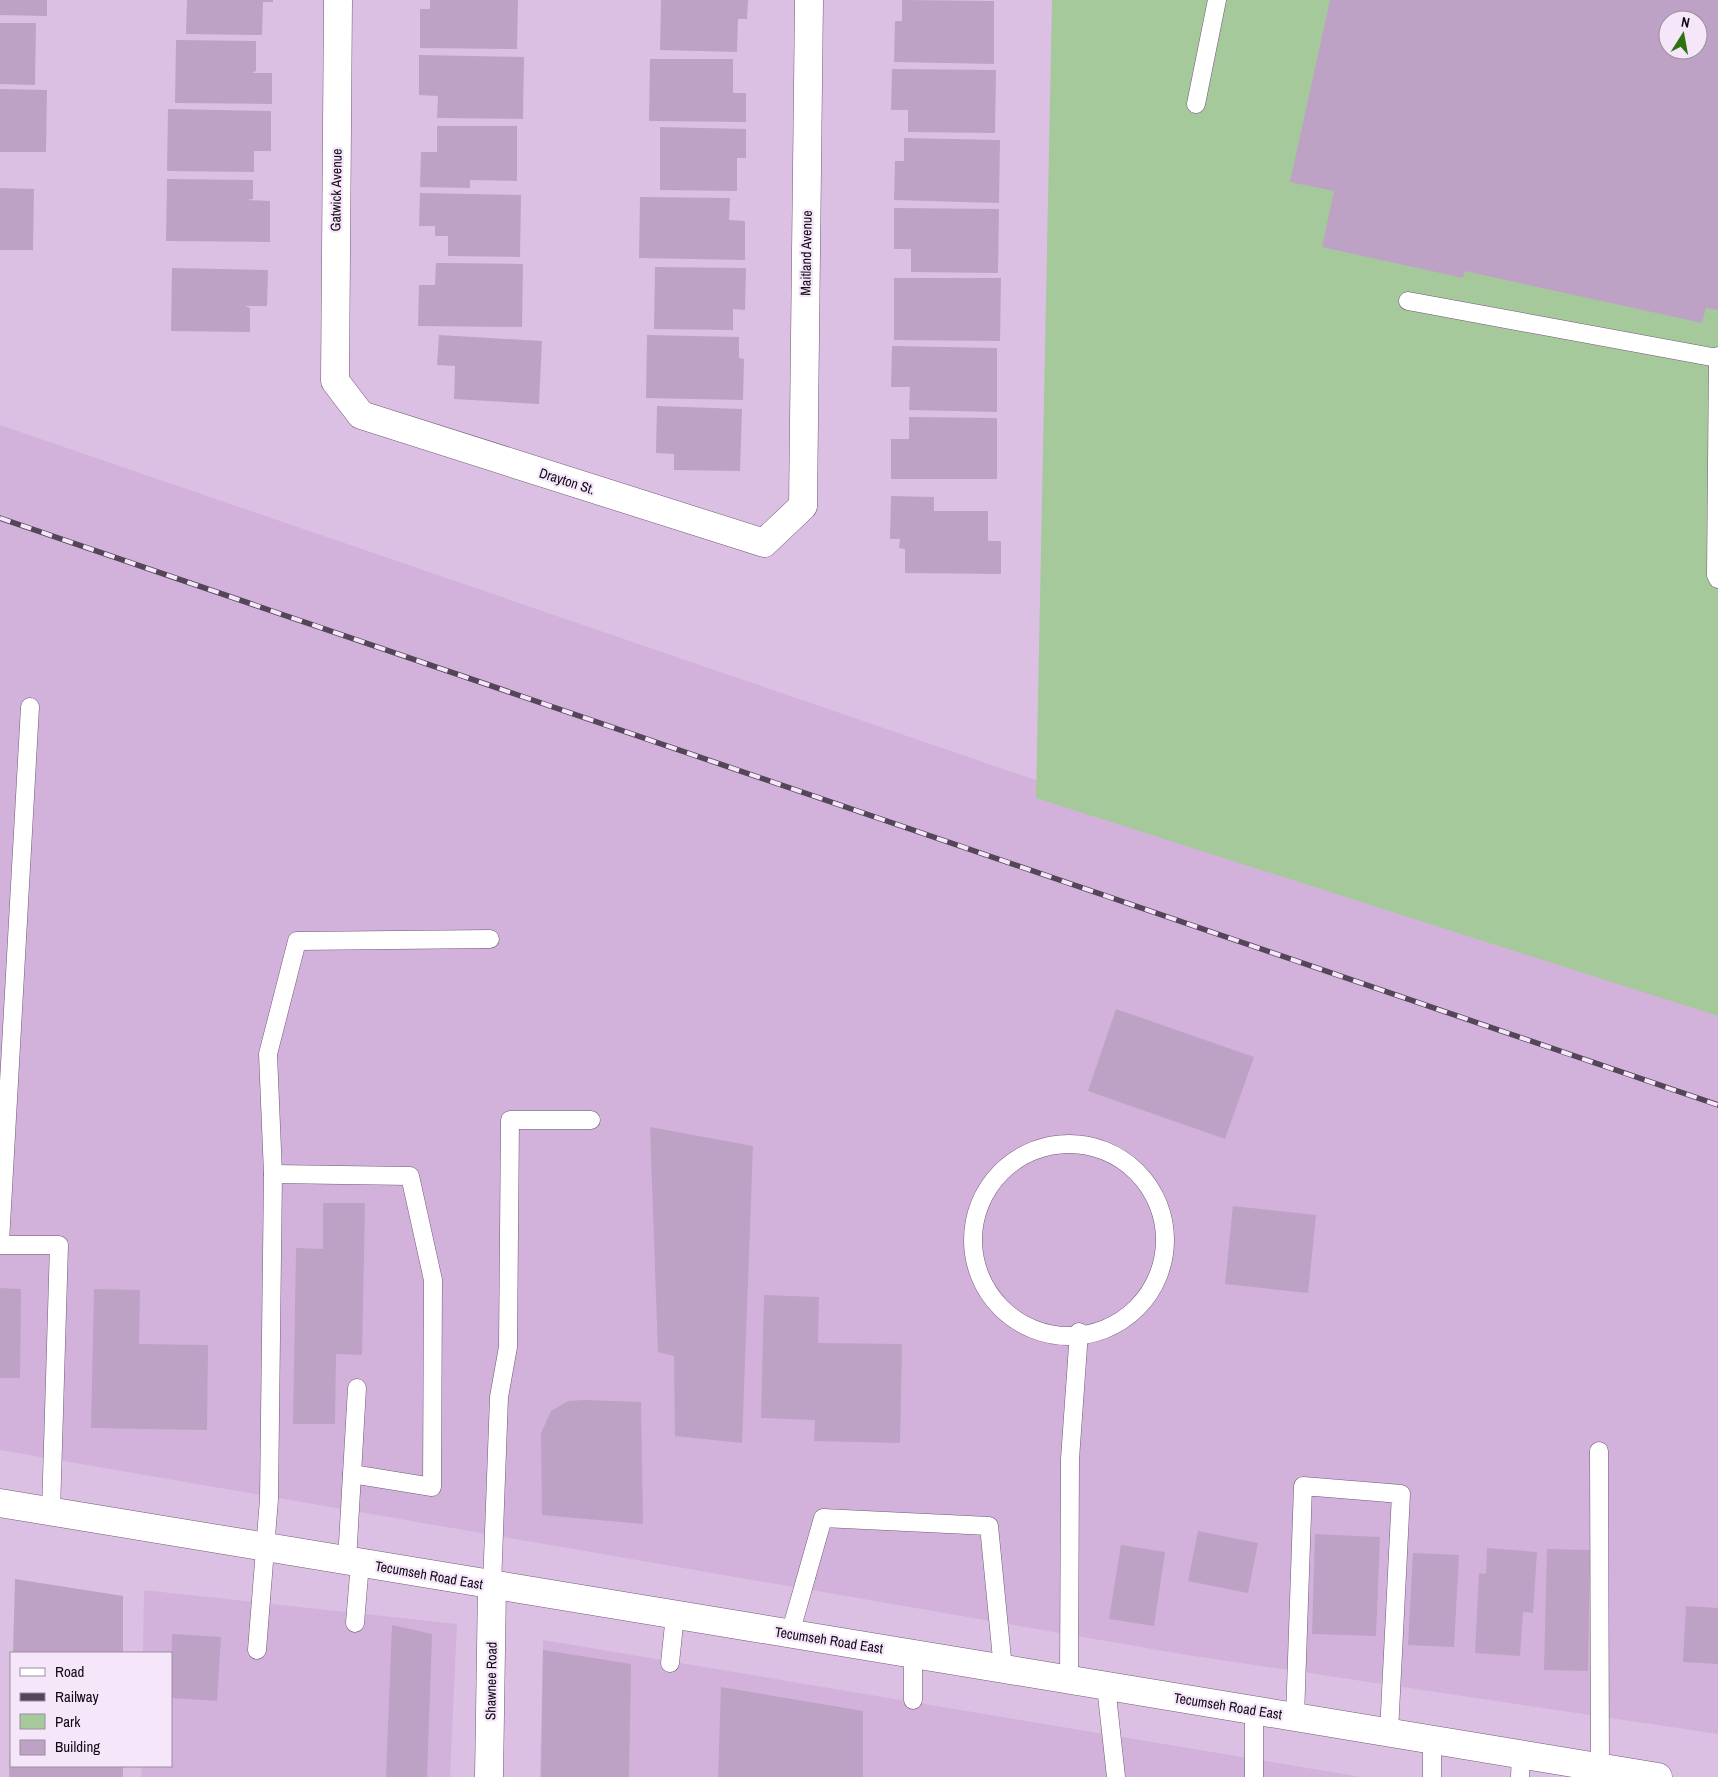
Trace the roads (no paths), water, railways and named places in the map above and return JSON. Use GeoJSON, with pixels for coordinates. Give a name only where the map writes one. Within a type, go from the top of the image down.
{"type":"FeatureCollection","features":[{"type":"Feature","properties":{"kind":"main road","name":"Gatwick Avenue"},"geometry":{"type":"LineString","coordinates":[[335,381],[338,0]]}},
{"type":"Feature","properties":{"kind":"main road","name":"Maitland Avenue"},"geometry":{"type":"LineString","coordinates":[[803,506],[809,0]]}},
{"type":"Feature","properties":{"kind":"main road","name":"Drayton St."},"geometry":{"type":"LineString","coordinates":[[335,381],[361,415],[764,543],[803,506]]}},
{"type":"Feature","properties":{"kind":"main road","name":"Tecumseh Road East"},"geometry":{"type":"LineString","coordinates":[[0,1503],[492,1586],[1389,1732],[1432,1740],[1520,1766],[1600,1768],[1658,1777]]}},
{"type":"Feature","properties":{"kind":"main road","name":"Shawnee Road"},"geometry":{"type":"LineString","coordinates":[[489,1777],[492,1586]]}},
{"type":"Feature","properties":{"kind":"lane"},"geometry":{"type":"LineString","coordinates":[[1196,104],[1217,0]]}},
{"type":"Feature","properties":{"kind":"lane"},"geometry":{"type":"LineString","coordinates":[[1408,301],[1718,357],[1716,575],[1718,579]]}},
{"type":"Feature","properties":{"kind":"lane"},"geometry":{"type":"LineString","coordinates":[[30,707],[0,1243],[59,1245],[52,1512]]}},
{"type":"Feature","properties":{"kind":"lane"},"geometry":{"type":"LineString","coordinates":[[257,1650],[269,1499],[274,1174],[268,1054],[297,941],[490,939]]}},
{"type":"Feature","properties":{"kind":"lane"},"geometry":{"type":"LineString","coordinates":[[492,1586],[499,1397],[508,1347],[510,1120],[591,1120]]}},
{"type":"Feature","properties":{"kind":"lane"},"geometry":{"type":"LineString","coordinates":[[1079,1144],[1105,1151],[1127,1164],[1145,1182],[1158,1204],[1164,1228],[1165,1253],[1158,1278],[1145,1300],[1127,1317],[1105,1330],[1079,1332],[1049,1334],[1022,1322],[998,1305],[982,1281],[973,1254],[973,1224],[982,1197],[998,1173],[1021,1155],[1048,1146],[1079,1144]]}},
{"type":"Feature","properties":{"kind":"lane"},"geometry":{"type":"LineString","coordinates":[[274,1174],[410,1176],[433,1280],[432,1487],[352,1474]]}},
{"type":"Feature","properties":{"kind":"lane"},"geometry":{"type":"LineString","coordinates":[[1069,1680],[1070,1459],[1079,1332]]}},
{"type":"Feature","properties":{"kind":"lane"},"geometry":{"type":"LineString","coordinates":[[356,1623],[352,1474],[357,1388]]}},
{"type":"Feature","properties":{"kind":"lane"},"geometry":{"type":"LineString","coordinates":[[1599,1451],[1600,1768]]}},
{"type":"Feature","properties":{"kind":"lane"},"geometry":{"type":"LineString","coordinates":[[1295,1717],[1303,1486],[1401,1494],[1389,1732]]}},
{"type":"Feature","properties":{"kind":"lane"},"geometry":{"type":"LineString","coordinates":[[790,1634],[822,1518],[989,1526],[1003,1669]]}},
{"type":"Feature","properties":{"kind":"lane"},"geometry":{"type":"LineString","coordinates":[[670,1663],[675,1615]]}},
{"type":"Feature","properties":{"kind":"lane"},"geometry":{"type":"LineString","coordinates":[[913,1654],[913,1700]]}},
{"type":"Feature","properties":{"kind":"lane"},"geometry":{"type":"LineString","coordinates":[[1106,1686],[1116,1777]]}},
{"type":"Feature","properties":{"kind":"lane"},"geometry":{"type":"LineString","coordinates":[[1254,1710],[1254,1777]]}},
{"type":"Feature","properties":{"kind":"lane"},"geometry":{"type":"LineString","coordinates":[[1432,1740],[1432,1777]]}},
{"type":"Feature","properties":{"kind":"railway"},"geometry":{"type":"LineString","coordinates":[[0,518],[1718,1105]]}}]}
